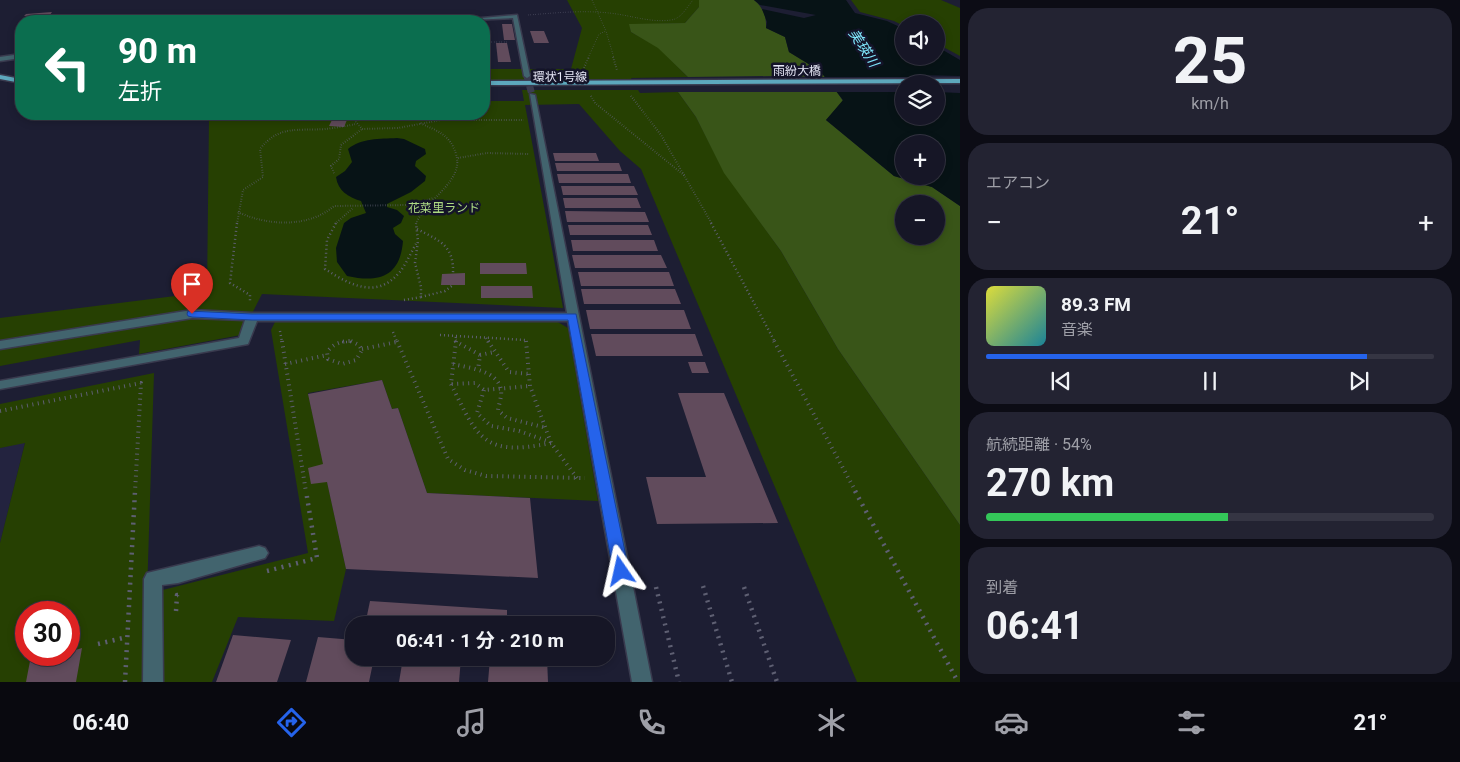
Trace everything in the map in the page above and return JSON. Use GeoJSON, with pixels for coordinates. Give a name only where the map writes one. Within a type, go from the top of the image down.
{"type":"FeatureCollection","features":[{"type":"Feature","properties":{"kind":"main road"},"geometry":{"type":"LineString","coordinates":[[0,77],[15,80]]}},
{"type":"Feature","properties":{"kind":"main road","name":"雨紛大橋"},"geometry":{"type":"LineString","coordinates":[[635,85],[960,81]]}},
{"type":"Feature","properties":{"kind":"main road","name":"環状1号線"},"geometry":{"type":"LineString","coordinates":[[490,83],[635,85]]}},
{"type":"Feature","properties":{"kind":"main road","name":"環状1号線"},"geometry":{"type":"LineString","coordinates":[[490,88],[622,85]]}},
{"type":"Feature","properties":{"kind":"main road","name":"雨紛大橋"},"geometry":{"type":"LineString","coordinates":[[635,85],[895,87]]}},
{"type":"Feature","properties":{"kind":"main road"},"geometry":{"type":"LineString","coordinates":[[945,87],[960,87]]}},
{"type":"Feature","properties":{"kind":"street"},"geometry":{"type":"LineString","coordinates":[[490,18],[515,16],[527,76]]}},
{"type":"Feature","properties":{"kind":"street"},"geometry":{"type":"LineString","coordinates":[[0,59],[15,57]]}},
{"type":"Feature","properties":{"kind":"street"},"geometry":{"type":"LineString","coordinates":[[532,95],[642,682]]}},
{"type":"Feature","properties":{"kind":"street"},"geometry":{"type":"LineString","coordinates":[[0,345],[192,314],[251,320],[573,316]]}},
{"type":"Feature","properties":{"kind":"street"},"geometry":{"type":"LineString","coordinates":[[0,385],[244,341],[251,320]]}},
{"type":"Feature","properties":{"kind":"street"},"geometry":{"type":"LineString","coordinates":[[153,682],[154,579],[178,575],[260,554]]}},
{"type":"Feature","properties":{"kind":"path"},"geometry":{"type":"LineString","coordinates":[[592,0],[606,31],[622,85],[662,135],[687,178],[958,682]]}},
{"type":"Feature","properties":{"kind":"path"},"geometry":{"type":"LineString","coordinates":[[515,16],[585,11],[638,19],[671,20],[679,17],[693,0]]}},
{"type":"Feature","properties":{"kind":"path"},"geometry":{"type":"LineString","coordinates":[[586,75],[583,68],[599,34],[606,31]]}},
{"type":"Feature","properties":{"kind":"path"},"geometry":{"type":"LineString","coordinates":[[490,42],[520,42]]}},
{"type":"Feature","properties":{"kind":"path"},"geometry":{"type":"LineString","coordinates":[[591,96],[594,103],[687,178]]}},
{"type":"Feature","properties":{"kind":"path"},"geometry":{"type":"LineString","coordinates":[[354,120],[362,129]]}},
{"type":"Feature","properties":{"kind":"path"},"geometry":{"type":"LineString","coordinates":[[334,173],[331,166],[339,159],[341,145],[362,129],[398,128],[420,123],[461,120],[538,121]]}},
{"type":"Feature","properties":{"kind":"path"},"geometry":{"type":"LineString","coordinates":[[420,123],[442,133],[453,143],[458,158],[455,174],[416,222],[418,241],[415,263],[421,287],[421,297]]}},
{"type":"Feature","properties":{"kind":"path"},"geometry":{"type":"LineString","coordinates":[[261,573],[317,558],[279,325],[251,320],[250,295],[230,283],[238,212],[243,190],[263,177],[260,149],[267,138],[281,131],[326,129],[356,124]]}},
{"type":"Feature","properties":{"kind":"path"},"geometry":{"type":"LineString","coordinates":[[458,158],[487,153],[544,154]]}},
{"type":"Feature","properties":{"kind":"path"},"geometry":{"type":"LineString","coordinates":[[238,212],[252,219],[274,222],[307,221],[324,214],[334,206],[408,205],[437,196]]}},
{"type":"Feature","properties":{"kind":"path"},"geometry":{"type":"LineString","coordinates":[[408,205],[422,213]]}},
{"type":"Feature","properties":{"kind":"path"},"geometry":{"type":"LineString","coordinates":[[354,207],[340,216],[330,227],[325,269],[353,286],[375,286],[387,283],[398,274],[418,241]]}},
{"type":"Feature","properties":{"kind":"path"},"geometry":{"type":"LineString","coordinates":[[416,229],[440,241],[451,251],[454,260],[453,274]]}},
{"type":"Feature","properties":{"kind":"path"},"geometry":{"type":"LineString","coordinates":[[453,285],[445,291],[404,300],[391,308],[391,326],[396,342],[448,459],[465,470],[486,476],[603,478]]}},
{"type":"Feature","properties":{"kind":"path"},"geometry":{"type":"LineString","coordinates":[[437,334],[526,340],[530,386],[551,443],[576,478]]}},
{"type":"Feature","properties":{"kind":"path"},"geometry":{"type":"LineString","coordinates":[[456,336],[451,384],[477,433],[493,444],[533,447],[551,443]]}},
{"type":"Feature","properties":{"kind":"path"},"geometry":{"type":"LineString","coordinates":[[486,338],[509,372],[529,374]]}},
{"type":"Feature","properties":{"kind":"path"},"geometry":{"type":"LineString","coordinates":[[455,341],[480,355],[494,352]]}},
{"type":"Feature","properties":{"kind":"path"},"geometry":{"type":"LineString","coordinates":[[327,355],[330,348],[339,342],[356,343],[362,349]]}},
{"type":"Feature","properties":{"kind":"path"},"geometry":{"type":"LineString","coordinates":[[362,349],[396,342]]}},
{"type":"Feature","properties":{"kind":"path"},"geometry":{"type":"LineString","coordinates":[[327,355],[328,359],[336,363],[347,363],[361,356],[362,349]]}},
{"type":"Feature","properties":{"kind":"path"},"geometry":{"type":"LineString","coordinates":[[284,364],[327,355]]}},
{"type":"Feature","properties":{"kind":"path"},"geometry":{"type":"LineString","coordinates":[[478,370],[480,355]]}},
{"type":"Feature","properties":{"kind":"path"},"geometry":{"type":"LineString","coordinates":[[453,364],[478,370],[494,377],[501,389],[498,410],[507,418],[547,428]]}},
{"type":"Feature","properties":{"kind":"path"},"geometry":{"type":"LineString","coordinates":[[0,411],[141,383],[125,682]]}},
{"type":"Feature","properties":{"kind":"path"},"geometry":{"type":"LineString","coordinates":[[451,384],[475,383],[484,390],[530,386]]}},
{"type":"Feature","properties":{"kind":"path"},"geometry":{"type":"LineString","coordinates":[[484,390],[477,412],[491,426],[520,431],[551,443]]}},
{"type":"Feature","properties":{"kind":"path"},"geometry":{"type":"LineString","coordinates":[[703,586],[732,682]]}},
{"type":"Feature","properties":{"kind":"path"},"geometry":{"type":"LineString","coordinates":[[744,586],[777,682]]}},
{"type":"Feature","properties":{"kind":"path"},"geometry":{"type":"LineString","coordinates":[[656,587],[679,682]]}},
{"type":"Feature","properties":{"kind":"path"},"geometry":{"type":"LineString","coordinates":[[176,615],[177,595],[186,593]]}},
{"type":"Feature","properties":{"kind":"path"},"geometry":{"type":"LineString","coordinates":[[98,644],[127,636]]}},
{"type":"Feature","properties":{"kind":"shaded area"},"geometry":{"type":"Polygon","coordinates":[[[25,442],[0,543],[0,448],[25,442]]]}},
{"type":"Feature","properties":{"kind":"green space"},"geometry":{"type":"Polygon","coordinates":[[[567,0],[699,0],[699,7],[685,23],[630,25],[631,32],[658,47],[688,77],[631,78],[632,80],[490,81],[490,69],[571,69],[582,28],[567,0]]]}},
{"type":"Feature","properties":{"kind":"green space"},"geometry":{"type":"Polygon","coordinates":[[[699,0],[754,0],[763,12],[766,28],[785,37],[789,52],[820,71],[825,77],[688,77],[658,48],[631,32],[629,24],[685,23],[699,7],[699,0]]]}},
{"type":"Feature","properties":{"kind":"green space"},"geometry":{"type":"Polygon","coordinates":[[[851,0],[941,0],[960,8],[960,56],[945,48],[945,15],[895,15],[895,22],[860,12],[851,0]]]}},
{"type":"Feature","properties":{"kind":"green space","name":"花菜里ランド"},"geometry":{"type":"Polygon","coordinates":[[[522,90],[678,92],[696,117],[725,173],[781,251],[838,349],[960,525],[960,682],[857,682],[641,169],[620,151],[579,104],[525,105],[563,308],[262,294],[241,335],[139,354],[140,340],[0,366],[0,318],[207,292],[209,120],[490,120],[490,101],[524,101],[522,90]]]}},
{"type":"Feature","properties":{"kind":"green space"},"geometry":{"type":"Polygon","coordinates":[[[678,92],[837,92],[843,101],[826,120],[895,176],[895,185],[925,185],[944,195],[895,195],[895,245],[945,245],[945,196],[960,206],[960,525],[838,349],[781,251],[724,173],[696,117],[678,92]]]}},
{"type":"Feature","properties":{"kind":"green space"},"geometry":{"type":"Polygon","coordinates":[[[276,320],[556,321],[568,328],[598,501],[427,493],[398,408],[392,409],[382,380],[308,393],[346,569],[334,621],[238,617],[212,682],[0,682],[0,543],[25,443],[0,448],[0,404],[154,373],[147,594],[308,553],[271,330],[276,320]]]}},
{"type":"Feature","properties":{"kind":"water","name":"美瑛川"},"geometry":{"type":"Polygon","coordinates":[[[754,0],[846,0],[855,13],[895,25],[895,65],[945,65],[945,51],[960,60],[960,206],[932,187],[925,185],[945,185],[945,135],[895,135],[895,176],[826,120],[843,100],[820,71],[789,52],[785,37],[766,28],[767,22],[762,9],[804,18],[816,15],[760,5],[754,0]]]}},
{"type":"Feature","properties":{"kind":"water"},"geometry":{"type":"Polygon","coordinates":[[[404,139],[425,149],[426,154],[416,161],[415,166],[426,176],[425,181],[411,192],[387,204],[387,207],[397,210],[404,216],[401,223],[393,228],[395,234],[403,241],[401,253],[397,263],[386,275],[369,279],[347,276],[337,262],[336,248],[344,223],[351,218],[366,213],[361,201],[352,198],[341,190],[336,177],[345,171],[352,162],[348,149],[353,145],[371,140],[404,139]]]}},
{"type":"Feature","properties":{"kind":"pier"},"geometry":{"type":"Polygon","coordinates":[[[945,76],[960,76],[960,93],[945,92],[945,76]]]}},
{"type":"Feature","properties":{"kind":"pier"},"geometry":{"type":"Polygon","coordinates":[[[822,77],[895,77],[895,92],[833,92],[822,77]]]}},
{"type":"Feature","properties":{"kind":"building"},"geometry":{"type":"Polygon","coordinates":[[[52,12],[50,15],[26,14],[52,12]]]}},
{"type":"Feature","properties":{"kind":"building"},"geometry":{"type":"Polygon","coordinates":[[[502,24],[512,24],[515,40],[504,40],[502,24]]]}},
{"type":"Feature","properties":{"kind":"building"},"geometry":{"type":"Polygon","coordinates":[[[530,31],[544,31],[549,43],[534,43],[530,31]]]}},
{"type":"Feature","properties":{"kind":"building"},"geometry":{"type":"Polygon","coordinates":[[[496,43],[507,43],[511,62],[498,62],[496,43]]]}},
{"type":"Feature","properties":{"kind":"building"},"geometry":{"type":"Polygon","coordinates":[[[332,120],[347,120],[344,127],[329,126],[332,120]]]}},
{"type":"Feature","properties":{"kind":"building"},"geometry":{"type":"Polygon","coordinates":[[[553,153],[596,153],[599,161],[555,161],[553,153]]]}},
{"type":"Feature","properties":{"kind":"building"},"geometry":{"type":"Polygon","coordinates":[[[555,163],[619,163],[622,171],[557,171],[555,163]]]}},
{"type":"Feature","properties":{"kind":"building"},"geometry":{"type":"Polygon","coordinates":[[[557,174],[628,174],[631,183],[559,183],[557,174]]]}},
{"type":"Feature","properties":{"kind":"building"},"geometry":{"type":"Polygon","coordinates":[[[561,186],[634,186],[638,195],[563,195],[561,186]]]}},
{"type":"Feature","properties":{"kind":"building"},"geometry":{"type":"Polygon","coordinates":[[[563,198],[637,198],[641,208],[565,208],[563,198]]]}},
{"type":"Feature","properties":{"kind":"building"},"geometry":{"type":"Polygon","coordinates":[[[565,211],[645,212],[649,222],[567,222],[565,211]]]}},
{"type":"Feature","properties":{"kind":"building"},"geometry":{"type":"Polygon","coordinates":[[[568,225],[648,225],[652,235],[570,235],[568,225]]]}},
{"type":"Feature","properties":{"kind":"building"},"geometry":{"type":"Polygon","coordinates":[[[571,240],[654,240],[658,251],[573,251],[571,240]]]}},
{"type":"Feature","properties":{"kind":"building"},"geometry":{"type":"Polygon","coordinates":[[[572,255],[661,255],[667,268],[575,268],[572,255]]]}},
{"type":"Feature","properties":{"kind":"building"},"geometry":{"type":"Polygon","coordinates":[[[480,263],[526,263],[527,274],[480,274],[480,263]]]}},
{"type":"Feature","properties":{"kind":"building"},"geometry":{"type":"Polygon","coordinates":[[[578,272],[669,272],[674,286],[581,286],[578,272]]]}},
{"type":"Feature","properties":{"kind":"building"},"geometry":{"type":"Polygon","coordinates":[[[465,273],[465,285],[441,285],[442,274],[465,273]]]}},
{"type":"Feature","properties":{"kind":"building"},"geometry":{"type":"Polygon","coordinates":[[[481,286],[532,286],[533,298],[481,298],[481,286]]]}},
{"type":"Feature","properties":{"kind":"building"},"geometry":{"type":"Polygon","coordinates":[[[581,289],[675,289],[681,304],[584,304],[581,289]]]}},
{"type":"Feature","properties":{"kind":"building"},"geometry":{"type":"Polygon","coordinates":[[[586,310],[684,310],[691,329],[590,329],[586,310]]]}},
{"type":"Feature","properties":{"kind":"building"},"geometry":{"type":"Polygon","coordinates":[[[591,334],[695,334],[703,356],[596,356],[591,334]]]}},
{"type":"Feature","properties":{"kind":"building"},"geometry":{"type":"Polygon","coordinates":[[[688,362],[705,362],[709,373],[692,373],[688,362]]]}},
{"type":"Feature","properties":{"kind":"building"},"geometry":{"type":"Polygon","coordinates":[[[382,380],[392,409],[398,408],[427,493],[530,498],[538,578],[346,569],[327,482],[311,484],[308,468],[323,464],[308,394],[382,380]]]}},
{"type":"Feature","properties":{"kind":"building"},"geometry":{"type":"Polygon","coordinates":[[[678,393],[724,393],[778,523],[657,524],[646,477],[706,477],[678,393]]]}},
{"type":"Feature","properties":{"kind":"building"},"geometry":{"type":"Polygon","coordinates":[[[370,601],[507,610],[507,616],[367,616],[370,601]]]}},
{"type":"Feature","properties":{"kind":"building"},"geometry":{"type":"Polygon","coordinates":[[[233,635],[291,640],[277,682],[216,682],[233,635]]]}},
{"type":"Feature","properties":{"kind":"building"},"geometry":{"type":"Polygon","coordinates":[[[318,637],[345,639],[345,666],[372,666],[369,682],[306,682],[318,637]]]}},
{"type":"Feature","properties":{"kind":"building"},"geometry":{"type":"Polygon","coordinates":[[[29,666],[79,666],[76,682],[26,682],[29,666]]]}},
{"type":"Feature","properties":{"kind":"building"},"geometry":{"type":"Polygon","coordinates":[[[402,666],[460,666],[459,682],[399,682],[402,666]]]}},
{"type":"Feature","properties":{"kind":"building"},"geometry":{"type":"Polygon","coordinates":[[[489,666],[547,666],[548,682],[488,682],[489,666]]]}},
{"type":"Feature","properties":{"kind":"tunnel"},"geometry":{"type":"LineString","coordinates":[[527,76],[532,95]]}},
{"type":"Feature","properties":{"kind":"route"},"geometry":{"type":"LineString","coordinates":[[192,314],[252,317],[573,316],[621,571]]}}]}
